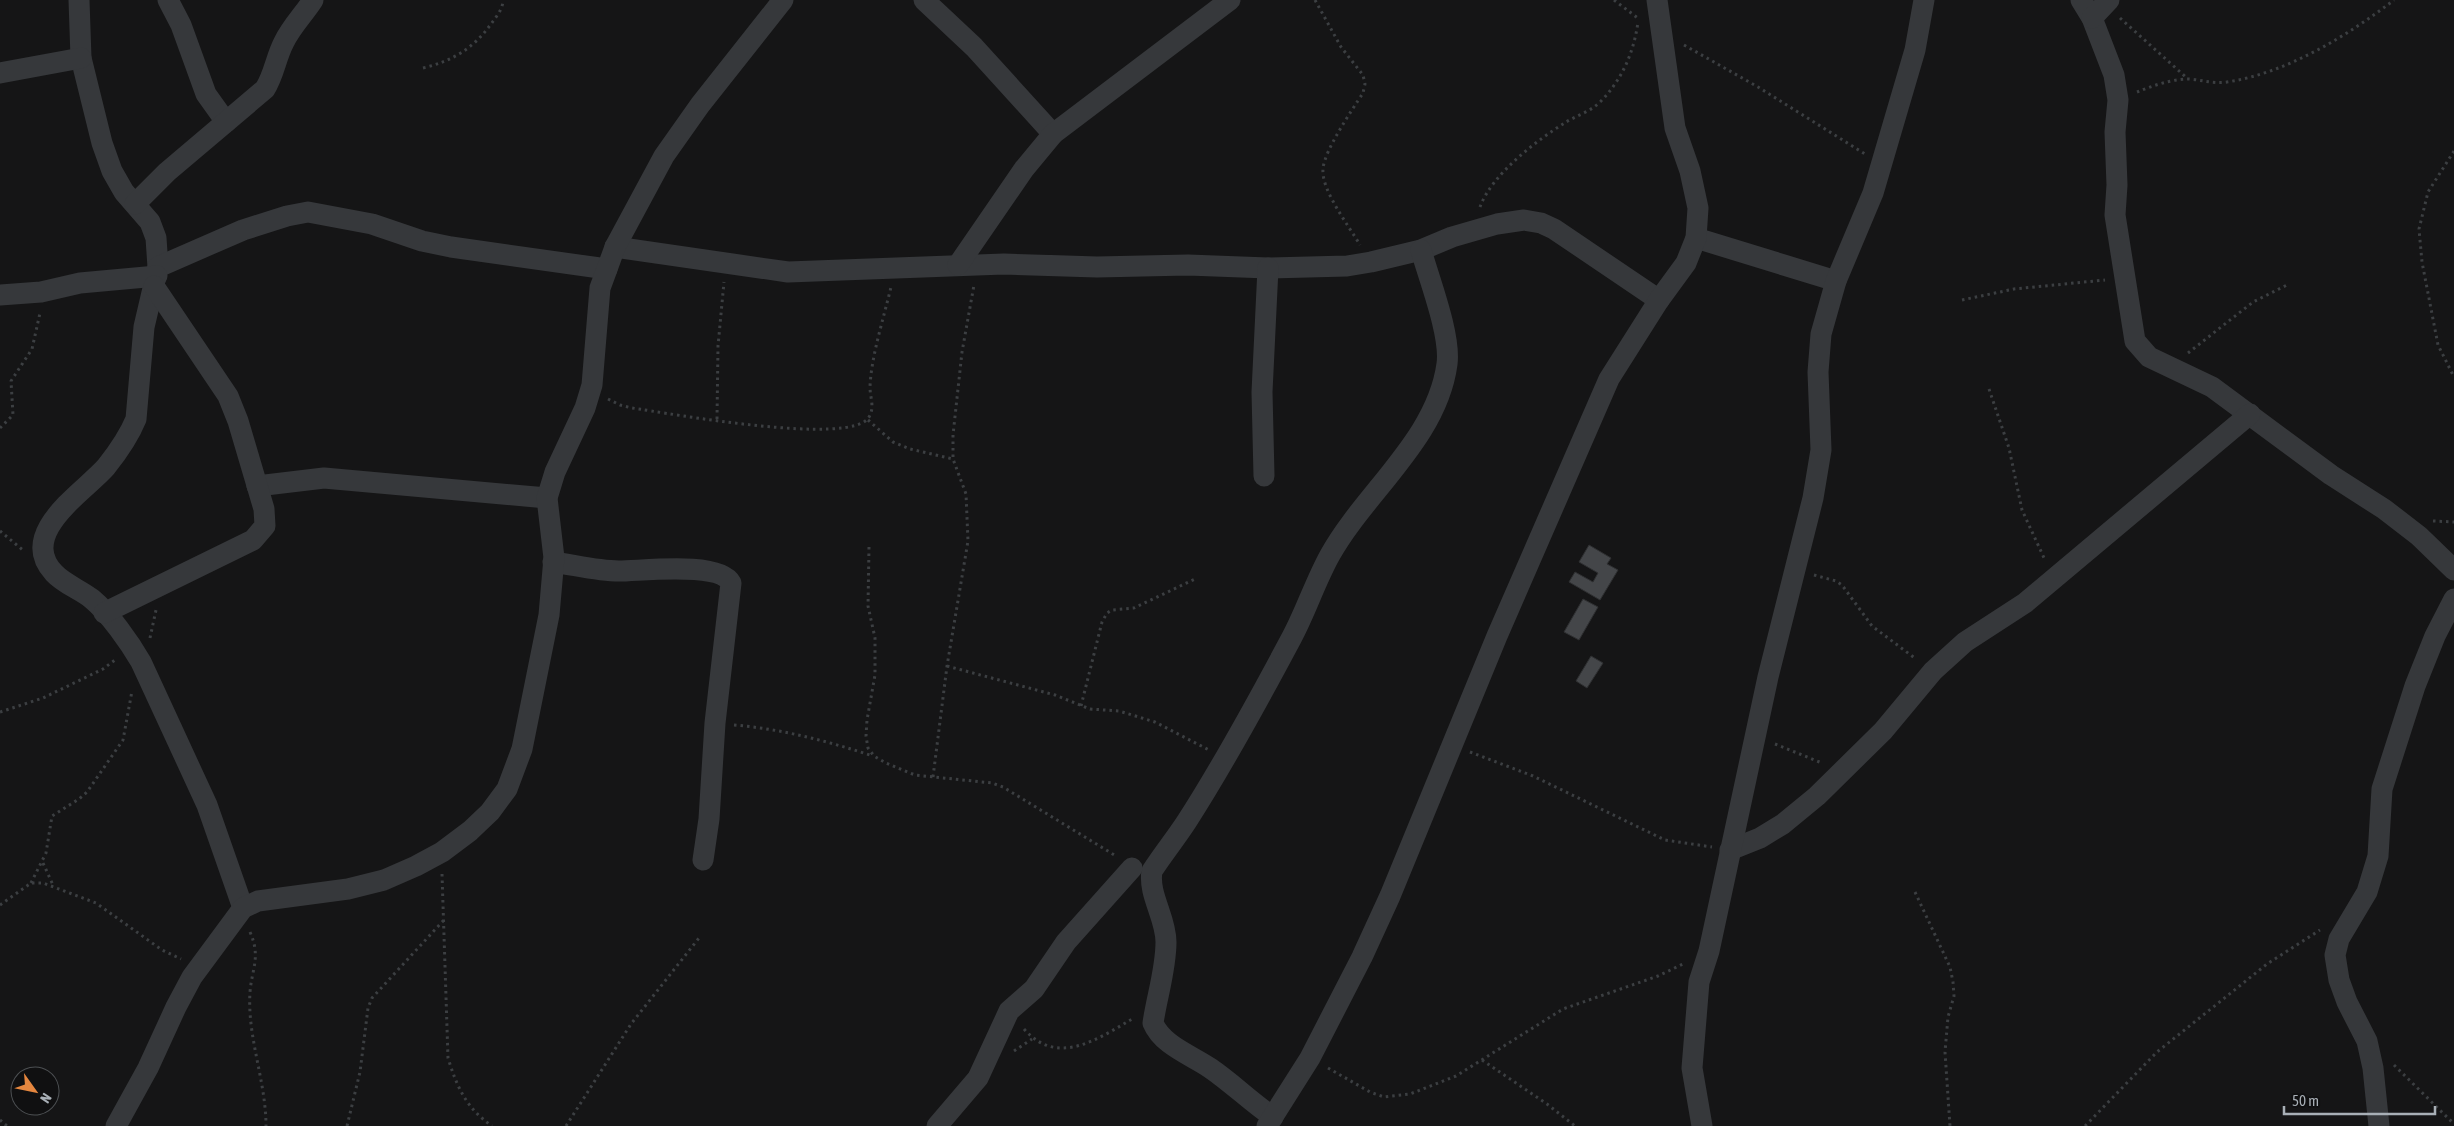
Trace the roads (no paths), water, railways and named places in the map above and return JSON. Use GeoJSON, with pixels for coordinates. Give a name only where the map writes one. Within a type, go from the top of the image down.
{"type":"FeatureCollection","features":[{"type":"Feature","properties":{"kind":"street"},"geometry":{"type":"LineString","coordinates":[[79,0],[81,58],[93,110],[112,171],[124,192],[150,222],[156,238],[156,276],[144,327],[136,419],[131,432],[105,468],[57,515],[45,537],[44,551],[48,565],[55,575],[93,600],[104,613],[140,642],[145,672],[208,805],[241,910]]}},
{"type":"Feature","properties":{"kind":"street"},"geometry":{"type":"LineString","coordinates":[[168,0],[181,25],[206,94],[226,122]]}},
{"type":"Feature","properties":{"kind":"street"},"geometry":{"type":"LineString","coordinates":[[135,204],[167,172],[265,89],[270,82],[275,62],[285,39],[313,0]]}},
{"type":"Feature","properties":{"kind":"street"},"geometry":{"type":"LineString","coordinates":[[116,1126],[148,1068],[176,1007],[206,958],[241,910],[258,901],[348,889],[384,880],[416,866],[442,852],[490,812],[507,789],[515,772],[529,718],[549,615],[553,562],[547,498],[555,472],[585,408],[592,385],[600,288],[615,247],[669,149],[700,105],[783,0]]}},
{"type":"Feature","properties":{"kind":"street"},"geometry":{"type":"LineString","coordinates":[[924,0],[974,47],[1054,134]]}},
{"type":"Feature","properties":{"kind":"street"},"geometry":{"type":"LineString","coordinates":[[968,264],[1024,169],[1054,134],[1230,0]]}},
{"type":"Feature","properties":{"kind":"street"},"geometry":{"type":"LineString","coordinates":[[1421,250],[1447,350],[1447,363],[1440,389],[1430,413],[1408,451],[1350,522],[1330,556],[1293,636],[1225,758],[1186,822],[1152,871],[1150,882],[1164,922],[1166,943],[1153,1023],[1156,1031],[1179,1049],[1210,1068],[1270,1122],[1310,1058],[1362,957],[1609,379],[1659,300],[1686,264],[1696,238],[1698,208],[1690,172],[1675,128],[1657,0]]}},
{"type":"Feature","properties":{"kind":"street"},"geometry":{"type":"LineString","coordinates":[[1702,1126],[1692,1068],[1699,982],[1709,951],[1768,677],[1796,572],[1821,450],[1818,372],[1821,334],[1836,281],[1873,193],[1915,50],[1924,0]]}},
{"type":"Feature","properties":{"kind":"street"},"geometry":{"type":"LineString","coordinates":[[2082,0],[2102,8],[2118,100],[2115,132],[2117,185],[2115,215],[2135,341],[2149,357],[2212,387],[2331,475],[2400,520],[2454,570]]}},
{"type":"Feature","properties":{"kind":"street"},"geometry":{"type":"LineString","coordinates":[[0,73],[81,58]]}},
{"type":"Feature","properties":{"kind":"street"},"geometry":{"type":"LineString","coordinates":[[0,295],[41,292],[80,283],[156,276],[243,230],[287,216],[308,212],[372,224],[422,241],[451,247],[607,268]]}},
{"type":"Feature","properties":{"kind":"street"},"geometry":{"type":"LineString","coordinates":[[615,247],[788,272],[895,269],[968,264],[1097,267],[1188,265],[1268,268],[1347,266],[1421,250],[1477,230],[1524,220],[1541,223],[1554,229],[1659,300]]}},
{"type":"Feature","properties":{"kind":"street"},"geometry":{"type":"LineString","coordinates":[[1696,238],[1836,281]]}},
{"type":"Feature","properties":{"kind":"street"},"geometry":{"type":"LineString","coordinates":[[1264,476],[1262,392],[1268,268]]}},
{"type":"Feature","properties":{"kind":"street"},"geometry":{"type":"LineString","coordinates":[[104,613],[252,540],[262,532],[266,518],[238,422],[228,396],[156,276]]}},
{"type":"Feature","properties":{"kind":"street"},"geometry":{"type":"LineString","coordinates":[[1730,850],[1760,838],[1783,824],[1843,772],[1883,731],[1933,671],[1965,642],[2025,603],[2250,414]]}},
{"type":"Feature","properties":{"kind":"street"},"geometry":{"type":"LineString","coordinates":[[256,486],[324,478],[547,498]]}},
{"type":"Feature","properties":{"kind":"street"},"geometry":{"type":"LineString","coordinates":[[553,562],[618,571],[678,568],[723,574],[731,583],[715,723],[709,818],[703,860]]}},
{"type":"Feature","properties":{"kind":"street"},"geometry":{"type":"LineString","coordinates":[[2379,1126],[2373,1068],[2367,1041],[2347,1002],[2336,964],[2339,939],[2352,914],[2367,892],[2378,856],[2382,789],[2415,686],[2435,636],[2454,599]]}},
{"type":"Feature","properties":{"kind":"street"},"geometry":{"type":"LineString","coordinates":[[937,1126],[978,1078],[1009,1012],[1034,990],[1066,942],[1132,868]]}}]}
